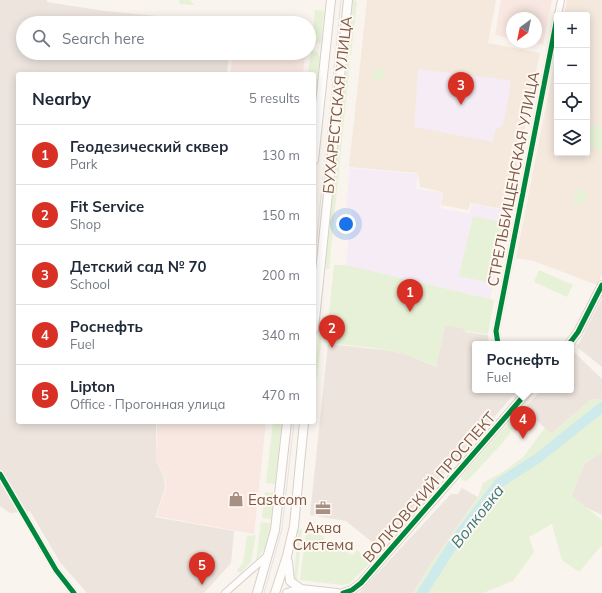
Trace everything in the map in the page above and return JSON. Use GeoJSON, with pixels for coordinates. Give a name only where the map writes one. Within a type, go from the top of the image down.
{"type":"FeatureCollection","features":[{"type":"Feature","properties":{"kind":"main road","name":"БУХАРЕСТСКАЯ УЛИЦА"},"geometry":{"type":"LineString","coordinates":[[316,140],[330,0]]}},
{"type":"Feature","properties":{"kind":"main road","name":"БУХАРЕСТСКАЯ УЛИЦА"},"geometry":{"type":"LineString","coordinates":[[316,310],[348,0]]}},
{"type":"Feature","properties":{"kind":"main road"},"geometry":{"type":"LineString","coordinates":[[572,341],[602,286]]}},
{"type":"Feature","properties":{"kind":"main road","name":"ВОЛКОВСКИЙ ПРОСПЕКТ"},"geometry":{"type":"LineString","coordinates":[[343,593],[358,586],[526,393]]}},
{"type":"Feature","properties":{"kind":"main road"},"geometry":{"type":"LineString","coordinates":[[257,593],[269,554],[276,521],[287,424]]}},
{"type":"Feature","properties":{"kind":"main road"},"geometry":{"type":"LineString","coordinates":[[275,593],[287,556],[294,526],[304,424]]}},
{"type":"Feature","properties":{"kind":"main road"},"geometry":{"type":"LineString","coordinates":[[287,556],[290,581],[301,589]]}},
{"type":"Feature","properties":{"kind":"main road"},"geometry":{"type":"LineString","coordinates":[[287,593],[301,589],[337,593]]}},
{"type":"Feature","properties":{"kind":"street"},"geometry":{"type":"LineString","coordinates":[[558,12],[560,0]]}},
{"type":"Feature","properties":{"kind":"street","name":"СТРЕЛЬБИЩЕНСКАЯ УЛИЦА"},"geometry":{"type":"LineString","coordinates":[[498,341],[496,331],[554,33]]}},
{"type":"Feature","properties":{"kind":"street"},"geometry":{"type":"LineString","coordinates":[[0,474],[56,570],[74,593]]}},
{"type":"Feature","properties":{"kind":"street"},"geometry":{"type":"LineString","coordinates":[[225,593],[269,554]]}},
{"type":"Feature","properties":{"kind":"shaded area"},"geometry":{"type":"Polygon","coordinates":[[[0,0],[47,0],[47,2],[105,11],[157,16],[16,16],[16,60],[228,60],[227,72],[16,72],[16,424],[156,424],[156,460],[164,477],[165,488],[155,517],[234,531],[231,563],[204,593],[87,593],[60,562],[30,511],[10,513],[0,506],[0,0]]]}},
{"type":"Feature","properties":{"kind":"shaded area"},"geometry":{"type":"Polygon","coordinates":[[[367,0],[496,0],[488,43],[506,46],[506,48],[540,53],[508,210],[470,203],[468,210],[441,205],[443,192],[420,187],[418,173],[349,167],[367,0]]]}},
{"type":"Feature","properties":{"kind":"shaded area"},"geometry":{"type":"Polygon","coordinates":[[[501,0],[552,0],[543,45],[542,12],[506,12],[506,38],[495,35],[501,0]]]}},
{"type":"Feature","properties":{"kind":"shaded area"},"geometry":{"type":"Polygon","coordinates":[[[567,0],[602,0],[602,274],[597,285],[534,261],[516,258],[554,64],[554,156],[590,156],[590,12],[565,12],[567,0]]]}},
{"type":"Feature","properties":{"kind":"shaded area"},"geometry":{"type":"Polygon","coordinates":[[[232,60],[304,60],[303,72],[230,72],[232,60]]]}},
{"type":"Feature","properties":{"kind":"shaded area"},"geometry":{"type":"Polygon","coordinates":[[[418,69],[509,80],[511,85],[503,125],[496,129],[493,142],[414,127],[418,69]]]}},
{"type":"Feature","properties":{"kind":"shaded area"},"geometry":{"type":"Polygon","coordinates":[[[350,168],[418,174],[416,189],[442,192],[440,208],[470,214],[472,204],[509,211],[490,299],[346,265],[352,209],[346,208],[350,168]]]}},
{"type":"Feature","properties":{"kind":"shaded area"},"geometry":{"type":"Polygon","coordinates":[[[602,298],[602,367],[577,347],[602,298]]]}},
{"type":"Feature","properties":{"kind":"shaded area"},"geometry":{"type":"Polygon","coordinates":[[[445,325],[466,329],[465,332],[488,335],[489,341],[472,341],[472,393],[515,393],[378,547],[346,521],[310,515],[328,344],[406,354],[436,367],[445,325]]]}},
{"type":"Feature","properties":{"kind":"shaded area"},"geometry":{"type":"Polygon","coordinates":[[[574,352],[602,379],[602,399],[590,400],[551,434],[529,413],[527,406],[538,393],[574,393],[574,352]]]}},
{"type":"Feature","properties":{"kind":"shaded area"},"geometry":{"type":"Polygon","coordinates":[[[157,424],[266,424],[254,534],[156,516],[166,488],[165,477],[156,459],[157,424]]]}},
{"type":"Feature","properties":{"kind":"shaded area"},"geometry":{"type":"Polygon","coordinates":[[[602,452],[602,515],[558,494],[585,463],[602,452]]]}},
{"type":"Feature","properties":{"kind":"shaded area"},"geometry":{"type":"Polygon","coordinates":[[[462,488],[478,497],[430,565],[413,593],[359,593],[451,494],[458,494],[462,488]]]}},
{"type":"Feature","properties":{"kind":"green space"},"geometry":{"type":"Polygon","coordinates":[[[179,0],[190,0],[195,5],[180,4],[179,0]]]}},
{"type":"Feature","properties":{"kind":"green space"},"geometry":{"type":"Polygon","coordinates":[[[353,0],[357,1],[351,55],[348,55],[353,0]]]}},
{"type":"Feature","properties":{"kind":"green space"},"geometry":{"type":"Polygon","coordinates":[[[315,10],[324,11],[321,43],[316,44],[316,16],[314,16],[315,10]]]}},
{"type":"Feature","properties":{"kind":"green space"},"geometry":{"type":"Polygon","coordinates":[[[317,52],[320,57],[316,90],[316,72],[308,72],[310,60],[316,60],[317,52]]]}},
{"type":"Feature","properties":{"kind":"green space"},"geometry":{"type":"Polygon","coordinates":[[[347,61],[350,61],[329,269],[325,269],[347,61]]]}},
{"type":"Feature","properties":{"kind":"green space"},"geometry":{"type":"Polygon","coordinates":[[[382,68],[386,72],[384,78],[378,80],[372,78],[374,71],[382,68]]]}},
{"type":"Feature","properties":{"kind":"green space"},"geometry":{"type":"Polygon","coordinates":[[[590,124],[602,128],[602,151],[590,147],[590,124]]]}},
{"type":"Feature","properties":{"kind":"green space"},"geometry":{"type":"Polygon","coordinates":[[[576,189],[587,190],[587,194],[582,205],[574,203],[576,189]]]}},
{"type":"Feature","properties":{"kind":"green space"},"geometry":{"type":"Polygon","coordinates":[[[473,216],[505,223],[491,283],[459,276],[473,216]]]}},
{"type":"Feature","properties":{"kind":"green space"},"geometry":{"type":"Polygon","coordinates":[[[334,265],[346,265],[494,300],[488,334],[465,331],[466,329],[445,325],[436,367],[396,352],[369,347],[326,343],[334,265]]]}},
{"type":"Feature","properties":{"kind":"green space"},"geometry":{"type":"Polygon","coordinates":[[[539,270],[573,285],[567,297],[534,282],[539,270]]]}},
{"type":"Feature","properties":{"kind":"green space"},"geometry":{"type":"Polygon","coordinates":[[[319,326],[323,326],[317,378],[316,357],[319,326]]]}},
{"type":"Feature","properties":{"kind":"green space"},"geometry":{"type":"Polygon","coordinates":[[[602,399],[602,452],[585,463],[572,496],[602,520],[602,545],[579,572],[562,560],[552,524],[529,537],[534,552],[513,581],[483,593],[413,593],[430,565],[478,497],[483,483],[506,470],[524,456],[545,428],[551,434],[590,400],[602,399]]]}},
{"type":"Feature","properties":{"kind":"green space"},"geometry":{"type":"Polygon","coordinates":[[[509,422],[512,428],[508,437],[506,436],[506,439],[469,479],[465,481],[462,480],[461,477],[509,422]]]}},
{"type":"Feature","properties":{"kind":"green space"},"geometry":{"type":"Polygon","coordinates":[[[273,424],[282,424],[275,484],[266,483],[273,424]]]}},
{"type":"Feature","properties":{"kind":"green space"},"geometry":{"type":"Polygon","coordinates":[[[265,492],[274,493],[272,519],[262,518],[265,492]]]}},
{"type":"Feature","properties":{"kind":"green space"},"geometry":{"type":"Polygon","coordinates":[[[261,522],[271,523],[265,548],[256,561],[261,522]]]}},
{"type":"Feature","properties":{"kind":"green space"},"geometry":{"type":"Polygon","coordinates":[[[302,529],[297,580],[294,579],[298,530],[302,529]]]}},
{"type":"Feature","properties":{"kind":"green space"},"geometry":{"type":"Polygon","coordinates":[[[306,533],[324,536],[324,542],[353,555],[357,550],[371,562],[349,584],[342,585],[300,580],[306,533]]]}},
{"type":"Feature","properties":{"kind":"green space"},"geometry":{"type":"Polygon","coordinates":[[[256,535],[251,562],[240,573],[237,570],[243,563],[247,536],[256,535]]]}},
{"type":"Feature","properties":{"kind":"waterway","name":"Волковка"},"geometry":{"type":"LineString","coordinates":[[422,593],[459,535],[498,484],[538,458],[602,407]]}},
{"type":"Feature","properties":{"kind":"tram line"},"geometry":{"type":"LineString","coordinates":[[316,245],[341,0]]}},
{"type":"Feature","properties":{"kind":"tram line"},"geometry":{"type":"LineString","coordinates":[[264,593],[282,529],[294,424]]}},
{"type":"Feature","properties":{"kind":"cycle path"},"geometry":{"type":"LineString","coordinates":[[498,341],[496,331],[554,33]]}},
{"type":"Feature","properties":{"kind":"cycle path"},"geometry":{"type":"LineString","coordinates":[[571,341],[578,332],[602,285]]}},
{"type":"Feature","properties":{"kind":"cycle path"},"geometry":{"type":"LineString","coordinates":[[343,593],[352,590],[361,583],[526,393]]}},
{"type":"Feature","properties":{"kind":"cycle path"},"geometry":{"type":"LineString","coordinates":[[0,474],[56,570],[74,593]]}},
{"type":"Feature","properties":{"kind":"place","name":"Детский сад № 70"},"geometry":{"type":"Point","coordinates":[461,105]}},
{"type":"Feature","properties":{"kind":"place","name":"Геодезический сквер"},"geometry":{"type":"Point","coordinates":[410,312]}},
{"type":"Feature","properties":{"kind":"place","name":"Fit Service"},"geometry":{"type":"Point","coordinates":[332,348]}},
{"type":"Feature","properties":{"kind":"place","name":"Роснефть"},"geometry":{"type":"Point","coordinates":[523,439]}},
{"type":"Feature","properties":{"kind":"place","name":"Eastcom"},"geometry":{"type":"Point","coordinates":[236,499]}},
{"type":"Feature","properties":{"kind":"place","name":"Аква Система"},"geometry":{"type":"Point","coordinates":[323,508]}},
{"type":"Feature","properties":{"kind":"place","name":"Lipton"},"geometry":{"type":"Point","coordinates":[202,585]}}]}
